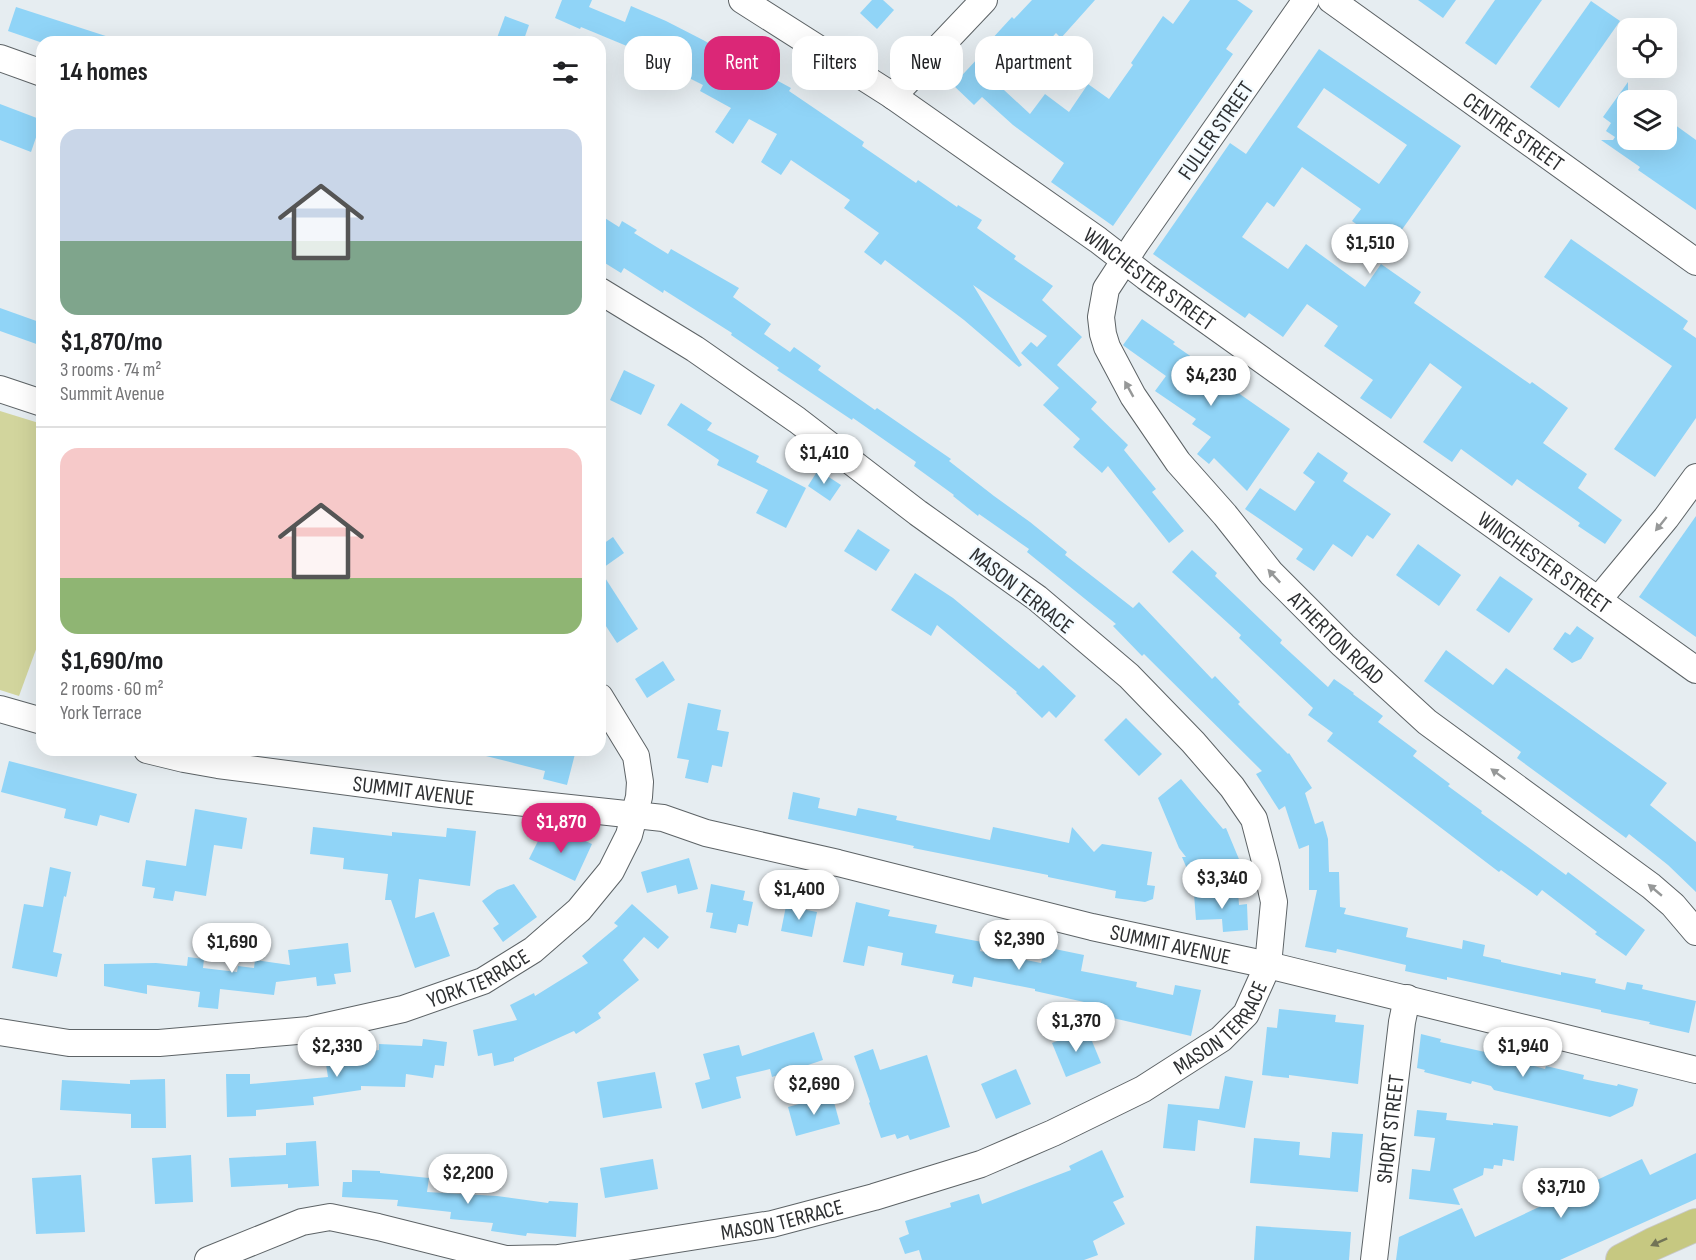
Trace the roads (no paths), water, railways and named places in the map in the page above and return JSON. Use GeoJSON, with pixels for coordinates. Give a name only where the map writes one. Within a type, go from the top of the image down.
{"type":"FeatureCollection","features":[{"type":"Feature","properties":{"kind":"main road"},"geometry":{"type":"LineString","coordinates":[[1622,1260],[1696,1226]]}},
{"type":"Feature","properties":{"kind":"street","name":"WINCHESTER STREET"},"geometry":{"type":"LineString","coordinates":[[742,0],[893,96],[1098,240],[1124,261],[1696,670]]}},
{"type":"Feature","properties":{"kind":"street"},"geometry":{"type":"LineString","coordinates":[[893,96],[984,0]]}},
{"type":"Feature","properties":{"kind":"street","name":"FULLER STREET"},"geometry":{"type":"LineString","coordinates":[[1124,261],[1306,0]]}},
{"type":"Feature","properties":{"kind":"street","name":"CENTRE STREET"},"geometry":{"type":"LineString","coordinates":[[1331,0],[1696,262]]}},
{"type":"Feature","properties":{"kind":"street"},"geometry":{"type":"LineString","coordinates":[[0,58],[36,71]]}},
{"type":"Feature","properties":{"kind":"street","name":"ATHERTON ROAD"},"geometry":{"type":"LineString","coordinates":[[1124,261],[1106,289],[1101,317],[1107,347],[1133,396],[1178,462],[1225,515],[1271,573],[1343,645],[1426,722],[1651,886],[1673,905],[1696,932]]}},
{"type":"Feature","properties":{"kind":"street","name":"MASON TERRACE"},"geometry":{"type":"LineString","coordinates":[[208,1260],[302,1222],[330,1217],[506,1259],[558,1258],[772,1224],[870,1198],[981,1164],[1053,1133],[1143,1089],[1221,1039],[1246,1014],[1268,965],[1274,903],[1254,819],[1232,787],[1193,741],[1129,676],[1036,598],[918,513],[797,420],[696,349],[606,295]]}},
{"type":"Feature","properties":{"kind":"street"},"geometry":{"type":"LineString","coordinates":[[0,388],[36,401]]}},
{"type":"Feature","properties":{"kind":"street"},"geometry":{"type":"LineString","coordinates":[[1598,600],[1666,518],[1696,477]]}},
{"type":"Feature","properties":{"kind":"street","name":"YORK TERRACE"},"geometry":{"type":"LineString","coordinates":[[0,1032],[69,1043],[159,1043],[309,1030],[403,1009],[483,981],[533,950],[579,910],[611,871],[629,835],[639,797],[640,782],[636,756],[606,707]]}},
{"type":"Feature","properties":{"kind":"street"},"geometry":{"type":"LineString","coordinates":[[0,710],[36,719]]}},
{"type":"Feature","properties":{"kind":"street","name":"SUMMIT AVENUE"},"geometry":{"type":"LineString","coordinates":[[172,756],[218,765],[453,795],[663,818],[706,833],[838,863],[1092,927],[1268,965],[1696,1070]]}},
{"type":"Feature","properties":{"kind":"street","name":"SHORT STREET"},"geometry":{"type":"LineString","coordinates":[[1374,1260],[1402,1022],[1407,999]]}}]}
